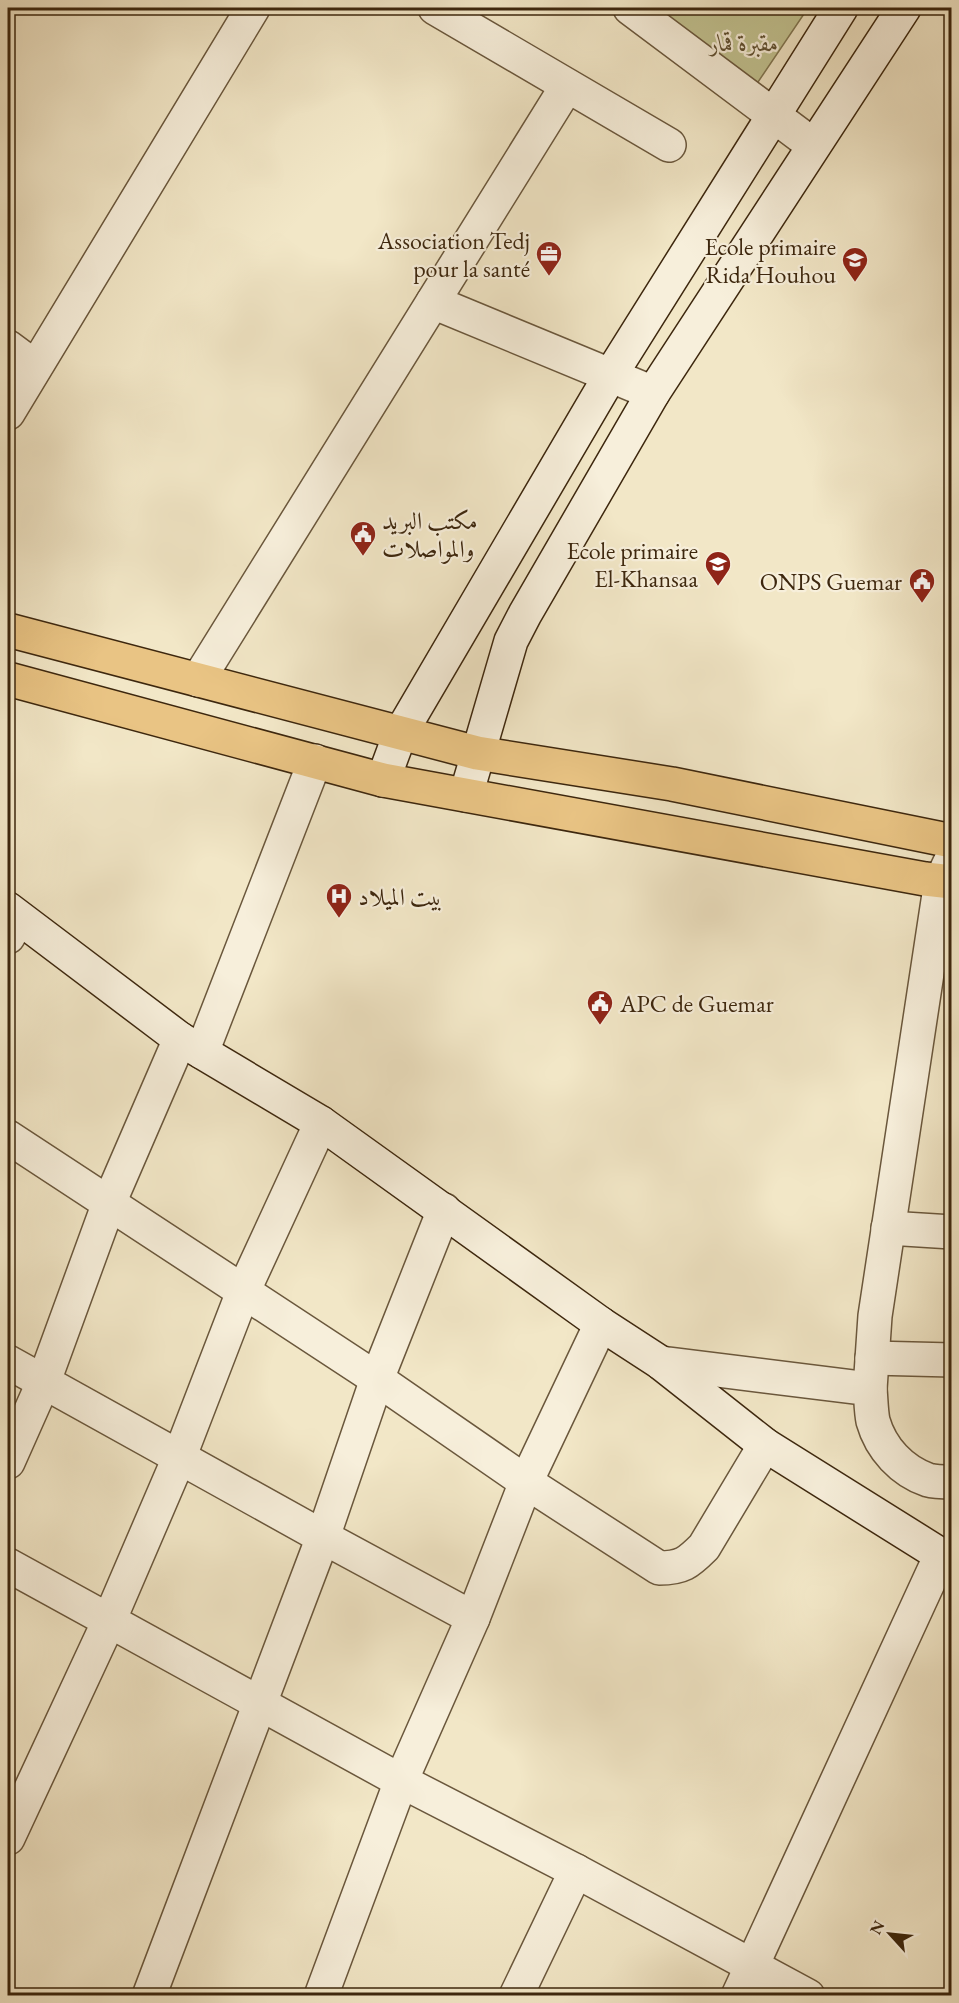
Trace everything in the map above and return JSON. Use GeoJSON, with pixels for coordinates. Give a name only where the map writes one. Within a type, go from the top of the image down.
{"type":"FeatureCollection","features":[{"type":"Feature","properties":{"kind":"highway"},"geometry":{"type":"LineString","coordinates":[[8,630],[477,753],[672,784],[951,841]]}},
{"type":"Feature","properties":{"kind":"highway"},"geometry":{"type":"LineString","coordinates":[[8,679],[382,780],[948,874]]}},
{"type":"Feature","properties":{"kind":"street"},"geometry":{"type":"LineString","coordinates":[[8,413],[253,8]]}},
{"type":"Feature","properties":{"kind":"street"},"geometry":{"type":"LineString","coordinates":[[435,8],[669,145]]}},
{"type":"Feature","properties":{"kind":"street"},"geometry":{"type":"LineString","coordinates":[[630,8],[813,145]]}},
{"type":"Feature","properties":{"kind":"street"},"geometry":{"type":"LineString","coordinates":[[382,780],[400,734],[482,591],[610,376],[841,8]]}},
{"type":"Feature","properties":{"kind":"street"},"geometry":{"type":"LineString","coordinates":[[466,795],[511,641],[525,614],[653,393],[904,8]]}},
{"type":"Feature","properties":{"kind":"street"},"geometry":{"type":"LineString","coordinates":[[198,680],[567,86]]}},
{"type":"Feature","properties":{"kind":"street"},"geometry":{"type":"LineString","coordinates":[[433,302],[653,393]]}},
{"type":"Feature","properties":{"kind":"street"},"geometry":{"type":"LineString","coordinates":[[8,346],[35,367]]}},
{"type":"Feature","properties":{"kind":"street"},"geometry":{"type":"LineString","coordinates":[[482,591],[525,614]]}},
{"type":"Feature","properties":{"kind":"street"},"geometry":{"type":"LineString","coordinates":[[8,1462],[44,1381],[110,1203],[191,1046],[315,761]]}},
{"type":"Feature","properties":{"kind":"street"},"geometry":{"type":"LineString","coordinates":[[948,874],[888,1228],[875,1316],[871,1374],[873,1420],[886,1449],[900,1464],[929,1480],[951,1482]]}},
{"type":"Feature","properties":{"kind":"street"},"geometry":{"type":"LineString","coordinates":[[11,921],[191,1046],[321,1123],[601,1324],[661,1363],[765,1445],[946,1559],[738,1995]]}},
{"type":"Feature","properties":{"kind":"street"},"geometry":{"type":"LineString","coordinates":[[8,1838],[109,1621],[179,1458],[243,1292],[321,1123]]}},
{"type":"Feature","properties":{"kind":"street"},"geometry":{"type":"LineString","coordinates":[[8,1137],[377,1379],[526,1482],[659,1568],[676,1568],[693,1558],[704,1547],[765,1445]]}},
{"type":"Feature","properties":{"kind":"street"},"geometry":{"type":"LineString","coordinates":[[149,1995],[323,1538],[377,1379],[444,1210]]}},
{"type":"Feature","properties":{"kind":"street"},"geometry":{"type":"LineString","coordinates":[[888,1228],[951,1232]]}},
{"type":"Feature","properties":{"kind":"street"},"geometry":{"type":"LineString","coordinates":[[321,1995],[401,1780],[473,1618],[526,1482],[601,1324]]}},
{"type":"Feature","properties":{"kind":"street"},"geometry":{"type":"LineString","coordinates":[[661,1363],[871,1374],[951,1360]]}},
{"type":"Feature","properties":{"kind":"street"},"geometry":{"type":"LineString","coordinates":[[8,1362],[323,1538],[473,1618]]}},
{"type":"Feature","properties":{"kind":"street"},"geometry":{"type":"LineString","coordinates":[[8,1565],[261,1705],[808,1995]]}},
{"type":"Feature","properties":{"kind":"street"},"geometry":{"type":"LineString","coordinates":[[516,1995],[576,1870]]}},
{"type":"Feature","properties":{"kind":"green space","name":"مقبرة قمار"},"geometry":{"type":"Polygon","coordinates":[[[639,8],[808,8],[752,91],[639,8]]]}},
{"type":"Feature","properties":{"kind":"place","name":"Association Tedj pour la santé"},"geometry":{"type":"Point","coordinates":[549,277]}},
{"type":"Feature","properties":{"kind":"place","name":"Ecole primaire Rida Houhou"},"geometry":{"type":"Point","coordinates":[855,283]}},
{"type":"Feature","properties":{"kind":"place","name":"مكتب البريد والمواصلات"},"geometry":{"type":"Point","coordinates":[363,557]}},
{"type":"Feature","properties":{"kind":"place","name":"Ecole primaire El-Khansaa"},"geometry":{"type":"Point","coordinates":[718,587]}},
{"type":"Feature","properties":{"kind":"place","name":"ONPS Guemar"},"geometry":{"type":"Point","coordinates":[922,604]}},
{"type":"Feature","properties":{"kind":"place","name":"بيت الميلاد"},"geometry":{"type":"Point","coordinates":[339,919]}},
{"type":"Feature","properties":{"kind":"place","name":"APC de Guemar"},"geometry":{"type":"Point","coordinates":[600,1026]}}]}
